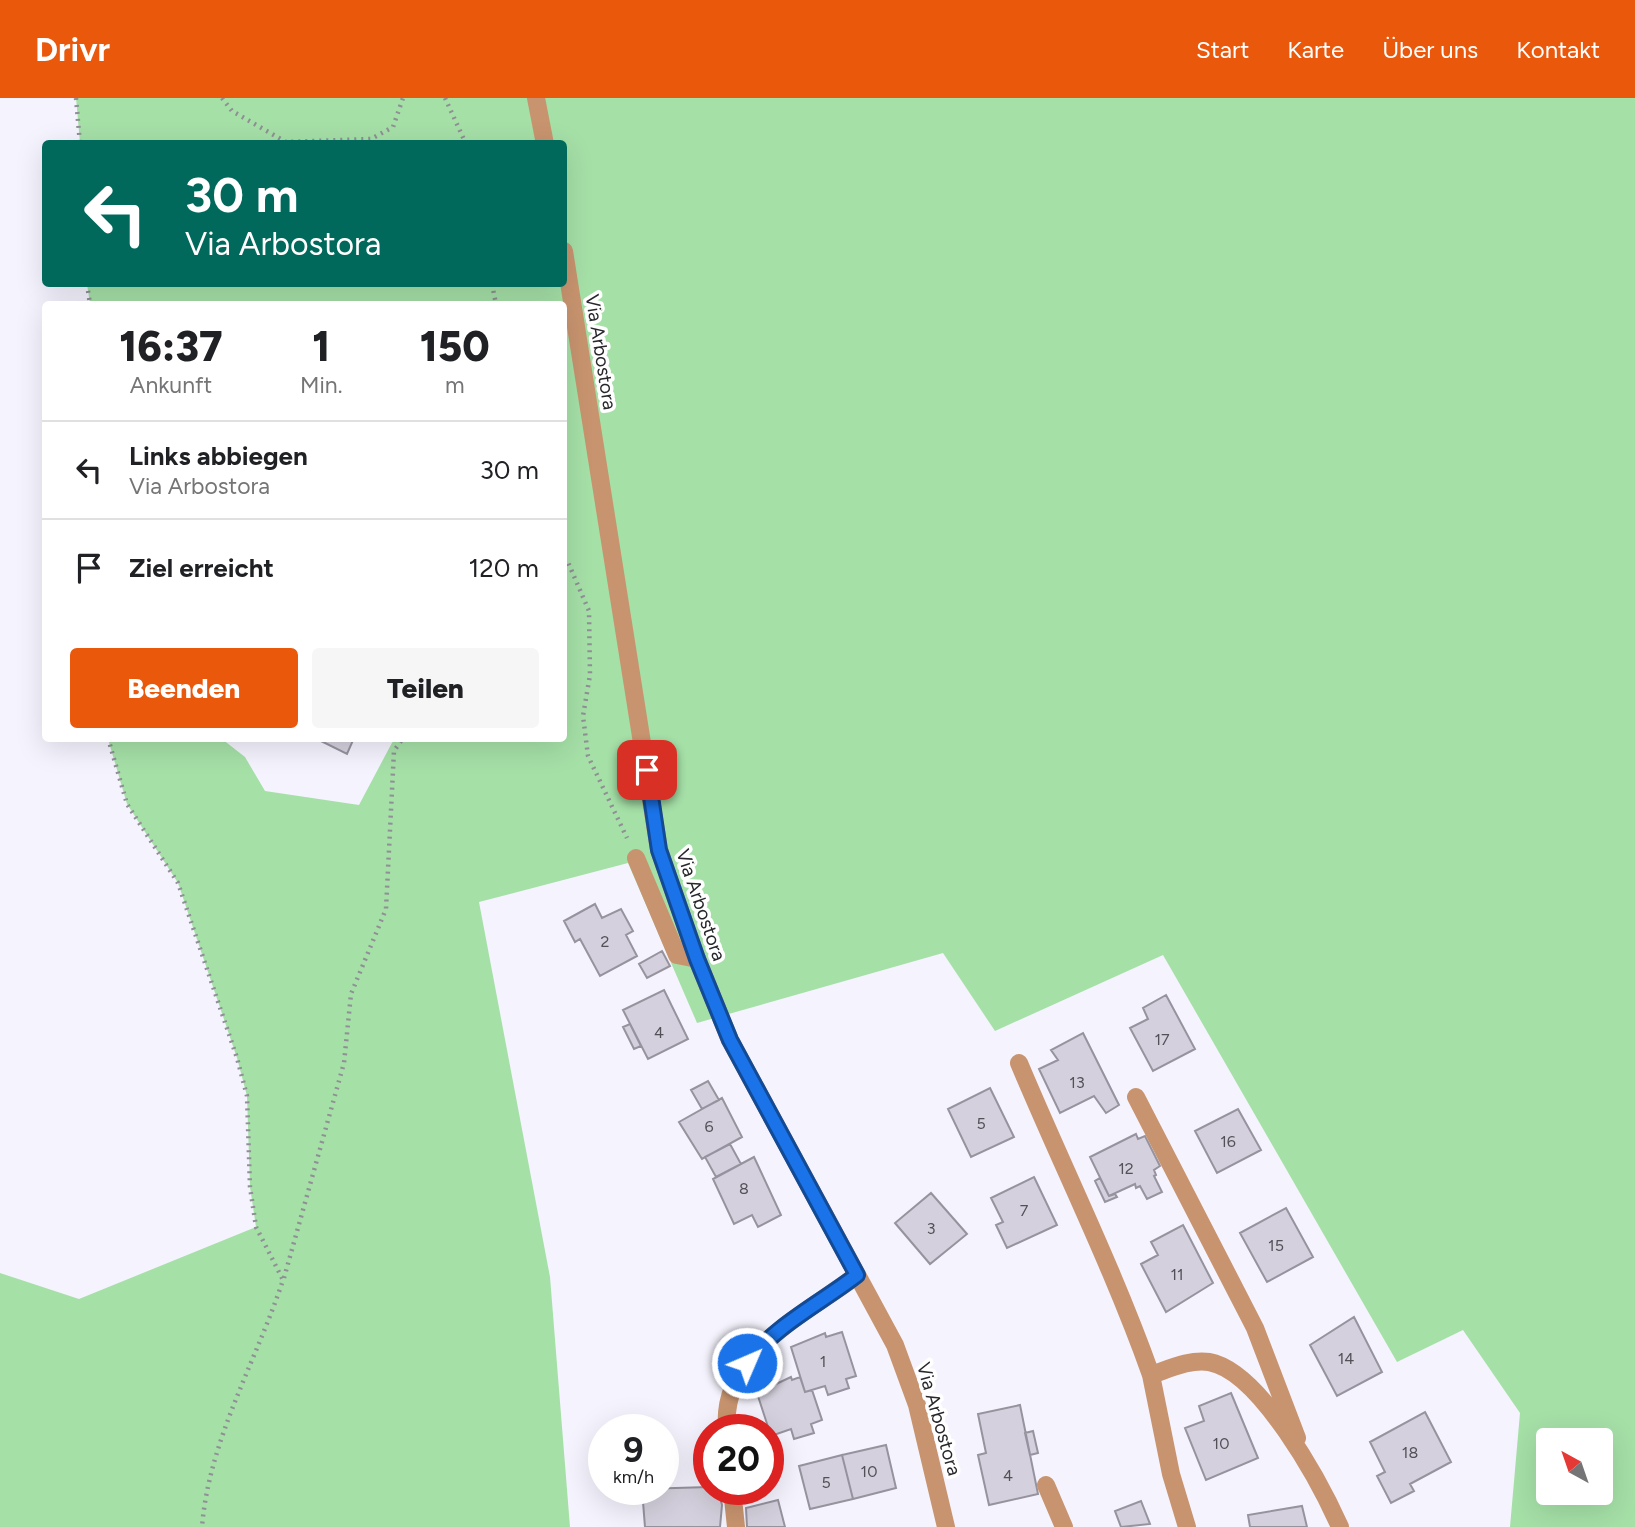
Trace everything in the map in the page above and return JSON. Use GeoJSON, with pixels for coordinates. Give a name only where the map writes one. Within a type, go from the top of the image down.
{"type":"FeatureCollection","features":[{"type":"Feature","properties":{"kind":"street"},"geometry":{"type":"LineString","coordinates":[[536,98],[544,140]]}},
{"type":"Feature","properties":{"kind":"street","name":"Via Arbostora"},"geometry":{"type":"LineString","coordinates":[[567,270],[659,850],[697,959],[730,1040],[895,1345],[917,1405],[946,1527]]}},
{"type":"Feature","properties":{"kind":"street"},"geometry":{"type":"LineString","coordinates":[[636,858],[677,955],[697,959]]}},
{"type":"Feature","properties":{"kind":"street"},"geometry":{"type":"LineString","coordinates":[[1019,1063],[1059,1159],[1124,1298],[1151,1375],[1171,1474],[1187,1527]]}},
{"type":"Feature","properties":{"kind":"street"},"geometry":{"type":"LineString","coordinates":[[1136,1097],[1255,1328],[1303,1455]]}},
{"type":"Feature","properties":{"kind":"street"},"geometry":{"type":"LineString","coordinates":[[728,1414],[729,1397],[737,1375],[756,1350],[857,1275]]}},
{"type":"Feature","properties":{"kind":"street"},"geometry":{"type":"LineString","coordinates":[[1151,1375],[1184,1364],[1205,1361],[1222,1365],[1244,1380],[1303,1455],[1320,1482],[1340,1527]]}},
{"type":"Feature","properties":{"kind":"street"},"geometry":{"type":"LineString","coordinates":[[1046,1485],[1064,1527]]}},
{"type":"Feature","properties":{"kind":"street"},"geometry":{"type":"LineString","coordinates":[[734,1505],[736,1527]]}},
{"type":"Feature","properties":{"kind":"path"},"geometry":{"type":"LineString","coordinates":[[76,98],[80,140]]}},
{"type":"Feature","properties":{"kind":"path"},"geometry":{"type":"LineString","coordinates":[[222,98],[232,111],[283,140]]}},
{"type":"Feature","properties":{"kind":"path"},"geometry":{"type":"LineString","coordinates":[[343,140],[371,139],[393,127],[403,98]]}},
{"type":"Feature","properties":{"kind":"path"},"geometry":{"type":"LineString","coordinates":[[445,98],[464,140]]}},
{"type":"Feature","properties":{"kind":"path"},"geometry":{"type":"LineString","coordinates":[[567,561],[589,611],[590,675],[583,716],[588,756],[636,858]]}},
{"type":"Feature","properties":{"kind":"path"},"geometry":{"type":"LineString","coordinates":[[109,742],[127,804],[178,883],[237,1058],[247,1096],[250,1187],[256,1227],[283,1280]]}},
{"type":"Feature","properties":{"kind":"path"},"geometry":{"type":"LineString","coordinates":[[202,1527],[205,1489],[243,1379],[269,1323],[344,1063],[351,995],[386,909],[394,751],[400,742]]}},
{"type":"Feature","properties":{"kind":"green space"},"geometry":{"type":"Polygon","coordinates":[[[76,98],[1635,98],[1635,1527],[1510,1527],[1520,1413],[1463,1330],[1397,1362],[1163,955],[995,1031],[943,953],[697,1023],[628,863],[479,902],[550,1277],[570,1527],[0,1527],[0,1273],[79,1299],[256,1227],[250,1187],[247,1096],[237,1058],[178,883],[127,804],[109,742],[226,742],[245,757],[265,791],[359,805],[392,742],[567,742],[567,301],[90,301],[87,287],[567,287],[567,140],[80,140],[76,98]]]}},
{"type":"Feature","properties":{"kind":"building"},"geometry":{"type":"Polygon","coordinates":[[[323,742],[352,742],[347,754],[323,742]]]}},
{"type":"Feature","properties":{"kind":"building"},"geometry":{"type":"Polygon","coordinates":[[[595,904],[602,918],[621,909],[633,931],[626,935],[637,956],[600,976],[580,939],[575,942],[564,921],[595,904]]]}},
{"type":"Feature","properties":{"kind":"building"},"geometry":{"type":"Polygon","coordinates":[[[662,951],[670,966],[647,978],[639,964],[662,951]]]}},
{"type":"Feature","properties":{"kind":"building"},"geometry":{"type":"Polygon","coordinates":[[[664,990],[688,1039],[648,1059],[623,1010],[664,990]]]}},
{"type":"Feature","properties":{"kind":"building"},"geometry":{"type":"Polygon","coordinates":[[[1166,995],[1195,1049],[1153,1071],[1130,1028],[1148,1019],[1143,1008],[1166,995]]]}},
{"type":"Feature","properties":{"kind":"building"},"geometry":{"type":"Polygon","coordinates":[[[630,1024],[641,1046],[634,1049],[623,1027],[630,1024]]]}},
{"type":"Feature","properties":{"kind":"building"},"geometry":{"type":"Polygon","coordinates":[[[1083,1033],[1119,1105],[1106,1113],[1094,1096],[1060,1113],[1039,1069],[1058,1060],[1051,1050],[1083,1033]]]}},
{"type":"Feature","properties":{"kind":"building"},"geometry":{"type":"Polygon","coordinates":[[[708,1081],[719,1100],[702,1109],[691,1090],[708,1081]]]}},
{"type":"Feature","properties":{"kind":"building"},"geometry":{"type":"Polygon","coordinates":[[[990,1088],[1014,1137],[971,1157],[948,1109],[990,1088]]]}},
{"type":"Feature","properties":{"kind":"building"},"geometry":{"type":"Polygon","coordinates":[[[722,1098],[742,1137],[702,1159],[679,1122],[722,1098]]]}},
{"type":"Feature","properties":{"kind":"building"},"geometry":{"type":"Polygon","coordinates":[[[1238,1109],[1261,1150],[1217,1173],[1195,1131],[1238,1109]]]}},
{"type":"Feature","properties":{"kind":"building"},"geometry":{"type":"Polygon","coordinates":[[[1136,1134],[1138,1139],[1145,1136],[1160,1166],[1154,1170],[1154,1176],[1162,1192],[1147,1199],[1140,1186],[1136,1188],[1135,1184],[1109,1196],[1090,1157],[1136,1134]]]}},
{"type":"Feature","properties":{"kind":"building"},"geometry":{"type":"Polygon","coordinates":[[[730,1144],[741,1164],[716,1177],[705,1157],[730,1144]]]}},
{"type":"Feature","properties":{"kind":"building"},"geometry":{"type":"Polygon","coordinates":[[[754,1157],[781,1215],[758,1227],[752,1215],[734,1224],[713,1179],[754,1157]]]}},
{"type":"Feature","properties":{"kind":"building"},"geometry":{"type":"Polygon","coordinates":[[[1034,1177],[1057,1225],[1007,1248],[996,1225],[1003,1222],[991,1198],[1034,1177]]]}},
{"type":"Feature","properties":{"kind":"building"},"geometry":{"type":"Polygon","coordinates":[[[1100,1178],[1109,1196],[1115,1194],[1117,1197],[1105,1202],[1095,1181],[1100,1178]]]}},
{"type":"Feature","properties":{"kind":"building"},"geometry":{"type":"Polygon","coordinates":[[[931,1193],[967,1234],[930,1264],[895,1223],[931,1193]]]}},
{"type":"Feature","properties":{"kind":"building"},"geometry":{"type":"Polygon","coordinates":[[[1286,1208],[1313,1257],[1267,1282],[1240,1233],[1286,1208]]]}},
{"type":"Feature","properties":{"kind":"building"},"geometry":{"type":"Polygon","coordinates":[[[1183,1225],[1213,1283],[1166,1312],[1141,1264],[1158,1255],[1151,1242],[1183,1225]]]}},
{"type":"Feature","properties":{"kind":"building"},"geometry":{"type":"Polygon","coordinates":[[[1354,1317],[1382,1372],[1337,1396],[1310,1345],[1354,1317]]]}},
{"type":"Feature","properties":{"kind":"building"},"geometry":{"type":"Polygon","coordinates":[[[842,1332],[856,1376],[846,1379],[849,1388],[828,1395],[825,1386],[805,1392],[791,1347],[825,1333],[826,1337],[842,1332]]]}},
{"type":"Feature","properties":{"kind":"building"},"geometry":{"type":"Polygon","coordinates":[[[791,1377],[792,1380],[800,1377],[805,1392],[812,1390],[822,1420],[811,1424],[814,1433],[794,1439],[791,1429],[784,1431],[784,1414],[764,1414],[757,1393],[791,1377]]]}},
{"type":"Feature","properties":{"kind":"building"},"geometry":{"type":"Polygon","coordinates":[[[1231,1393],[1258,1458],[1206,1480],[1185,1428],[1204,1421],[1199,1406],[1231,1393]]]}},
{"type":"Feature","properties":{"kind":"building"},"geometry":{"type":"Polygon","coordinates":[[[1020,1405],[1038,1494],[989,1505],[978,1455],[986,1453],[978,1414],[1020,1405]]]}},
{"type":"Feature","properties":{"kind":"building"},"geometry":{"type":"Polygon","coordinates":[[[1425,1412],[1451,1462],[1410,1484],[1414,1491],[1391,1503],[1377,1476],[1385,1472],[1370,1442],[1425,1412]]]}},
{"type":"Feature","properties":{"kind":"building"},"geometry":{"type":"Polygon","coordinates":[[[1033,1431],[1038,1453],[1030,1455],[1025,1433],[1033,1431]]]}},
{"type":"Feature","properties":{"kind":"building"},"geometry":{"type":"Polygon","coordinates":[[[886,1445],[896,1488],[853,1499],[842,1455],[886,1445]]]}},
{"type":"Feature","properties":{"kind":"building"},"geometry":{"type":"Polygon","coordinates":[[[842,1455],[853,1499],[810,1509],[799,1466],[842,1455]]]}},
{"type":"Feature","properties":{"kind":"building"},"geometry":{"type":"Polygon","coordinates":[[[693,1487],[693,1505],[722,1505],[720,1527],[645,1527],[643,1505],[679,1505],[679,1488],[693,1487]]]}},
{"type":"Feature","properties":{"kind":"building"},"geometry":{"type":"Polygon","coordinates":[[[1141,1501],[1150,1524],[1121,1527],[1115,1511],[1141,1501]]]}},
{"type":"Feature","properties":{"kind":"building"},"geometry":{"type":"Polygon","coordinates":[[[779,1505],[785,1527],[747,1527],[746,1508],[779,1505]]]}},
{"type":"Feature","properties":{"kind":"building"},"geometry":{"type":"Polygon","coordinates":[[[1302,1506],[1307,1527],[1250,1527],[1248,1515],[1302,1506]]]}},
{"type":"Feature","properties":{"kind":"route"},"geometry":{"type":"LineString","coordinates":[[647,770],[659,850],[697,959],[730,1040],[857,1275],[782,1329],[756,1350],[747,1363]]}}]}
